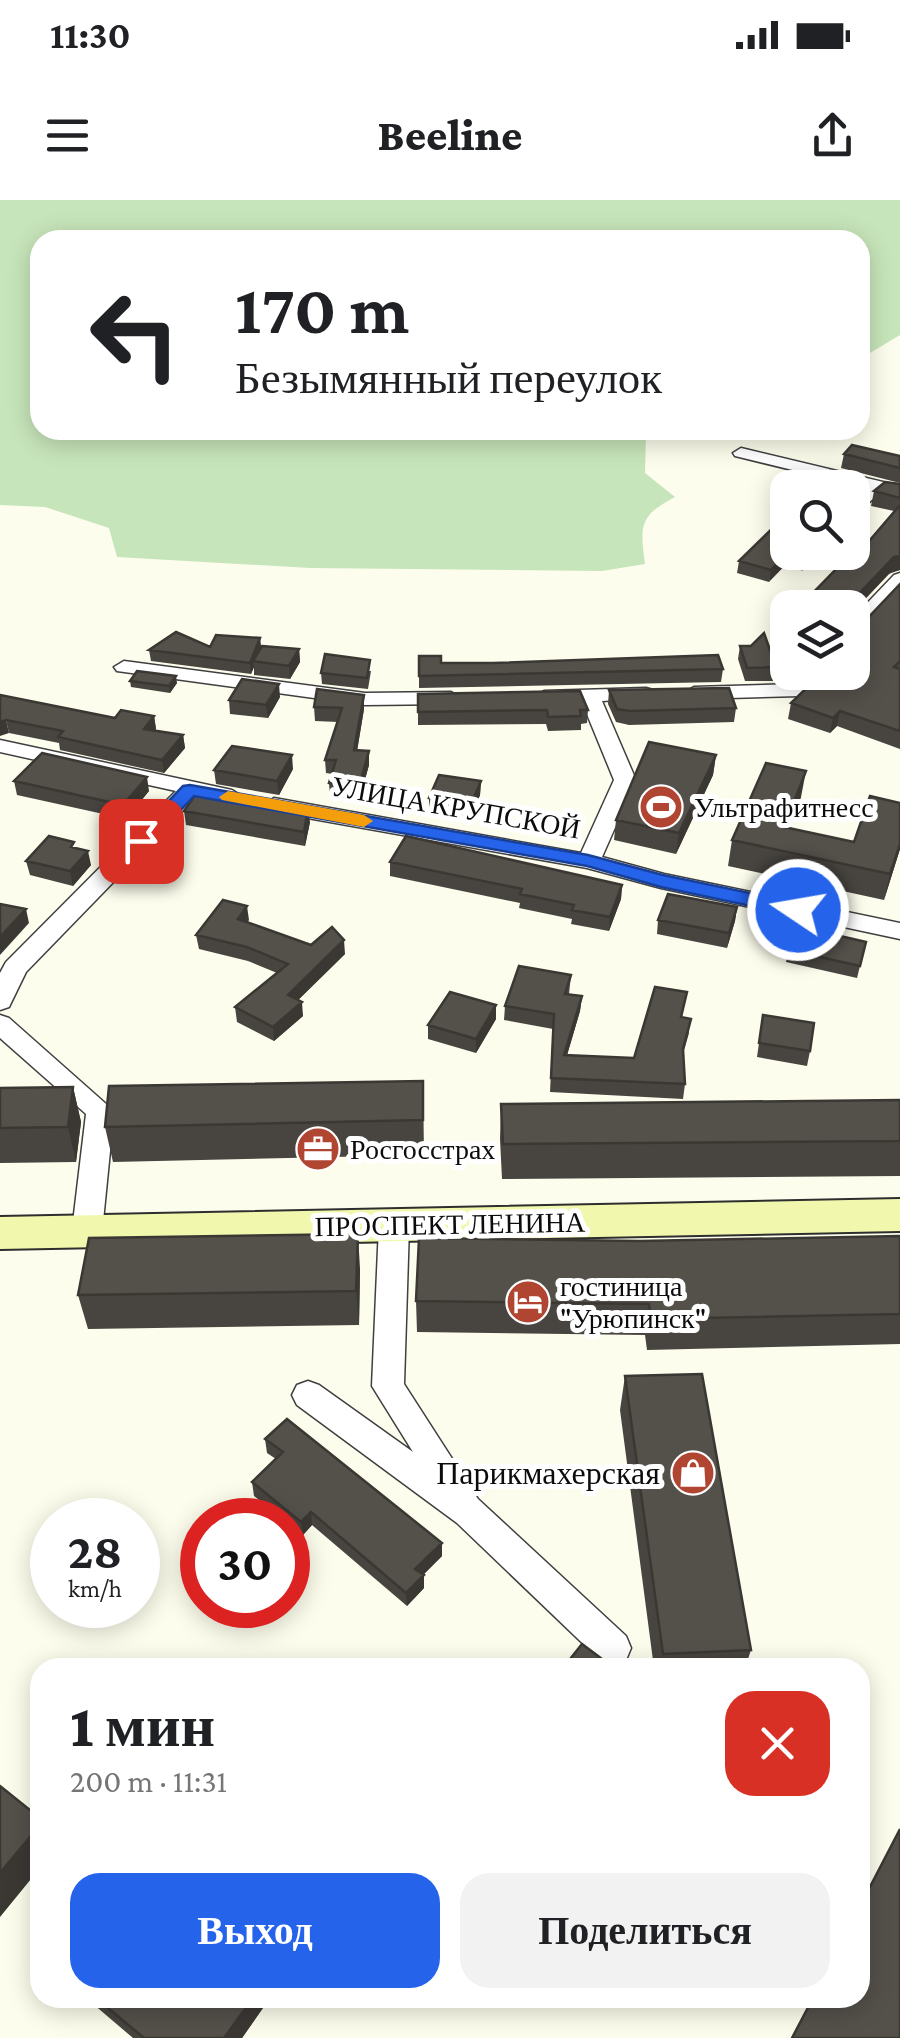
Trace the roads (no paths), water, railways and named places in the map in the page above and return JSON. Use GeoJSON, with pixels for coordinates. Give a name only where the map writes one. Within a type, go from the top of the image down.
{"type":"FeatureCollection","features":[{"type":"Feature","properties":{"kind":"main road","name":"ПРОСПЕКТ ЛЕНИНА"},"geometry":{"type":"LineString","coordinates":[[0,1233],[900,1215]]}},
{"type":"Feature","properties":{"kind":"street"},"geometry":{"type":"LineString","coordinates":[[741,454],[900,491]]}},
{"type":"Feature","properties":{"kind":"street"},"geometry":{"type":"LineString","coordinates":[[870,493],[877,486]]}},
{"type":"Feature","properties":{"kind":"street"},"geometry":{"type":"LineString","coordinates":[[870,612],[900,579]]}},
{"type":"Feature","properties":{"kind":"street"},"geometry":{"type":"LineString","coordinates":[[124,667],[365,698],[477,697]]}},
{"type":"Feature","properties":{"kind":"street"},"geometry":{"type":"LineString","coordinates":[[515,697],[800,690]]}},
{"type":"Feature","properties":{"kind":"street"},"geometry":{"type":"LineString","coordinates":[[588,861],[624,780],[590,696]]}},
{"type":"Feature","properties":{"kind":"street","name":"УЛИЦА КРУПСКОЙ"},"geometry":{"type":"LineString","coordinates":[[0,746],[190,790],[588,861],[661,881],[900,931]]}},
{"type":"Feature","properties":{"kind":"street"},"geometry":{"type":"LineString","coordinates":[[0,1002],[14,968],[190,790]]}},
{"type":"Feature","properties":{"kind":"street"},"geometry":{"type":"LineString","coordinates":[[0,1024],[100,1111],[87,1232]]}},
{"type":"Feature","properties":{"kind":"street"},"geometry":{"type":"LineString","coordinates":[[394,1226],[388,1386],[470,1512]]}},
{"type":"Feature","properties":{"kind":"street"},"geometry":{"type":"LineString","coordinates":[[308,1395],[470,1512],[613,1648]]}},
{"type":"Feature","properties":{"kind":"place","name":"Ультрафитнесс"},"geometry":{"type":"Point","coordinates":[661,807]}},
{"type":"Feature","properties":{"kind":"place","name":"Росгосстрах"},"geometry":{"type":"Point","coordinates":[318,1149]}},
{"type":"Feature","properties":{"kind":"place","name":"гостиница \"Урюпинск\""},"geometry":{"type":"Point","coordinates":[528,1302]}},
{"type":"Feature","properties":{"kind":"place","name":"Парикмахерская"},"geometry":{"type":"Point","coordinates":[693,1473]}}]}
